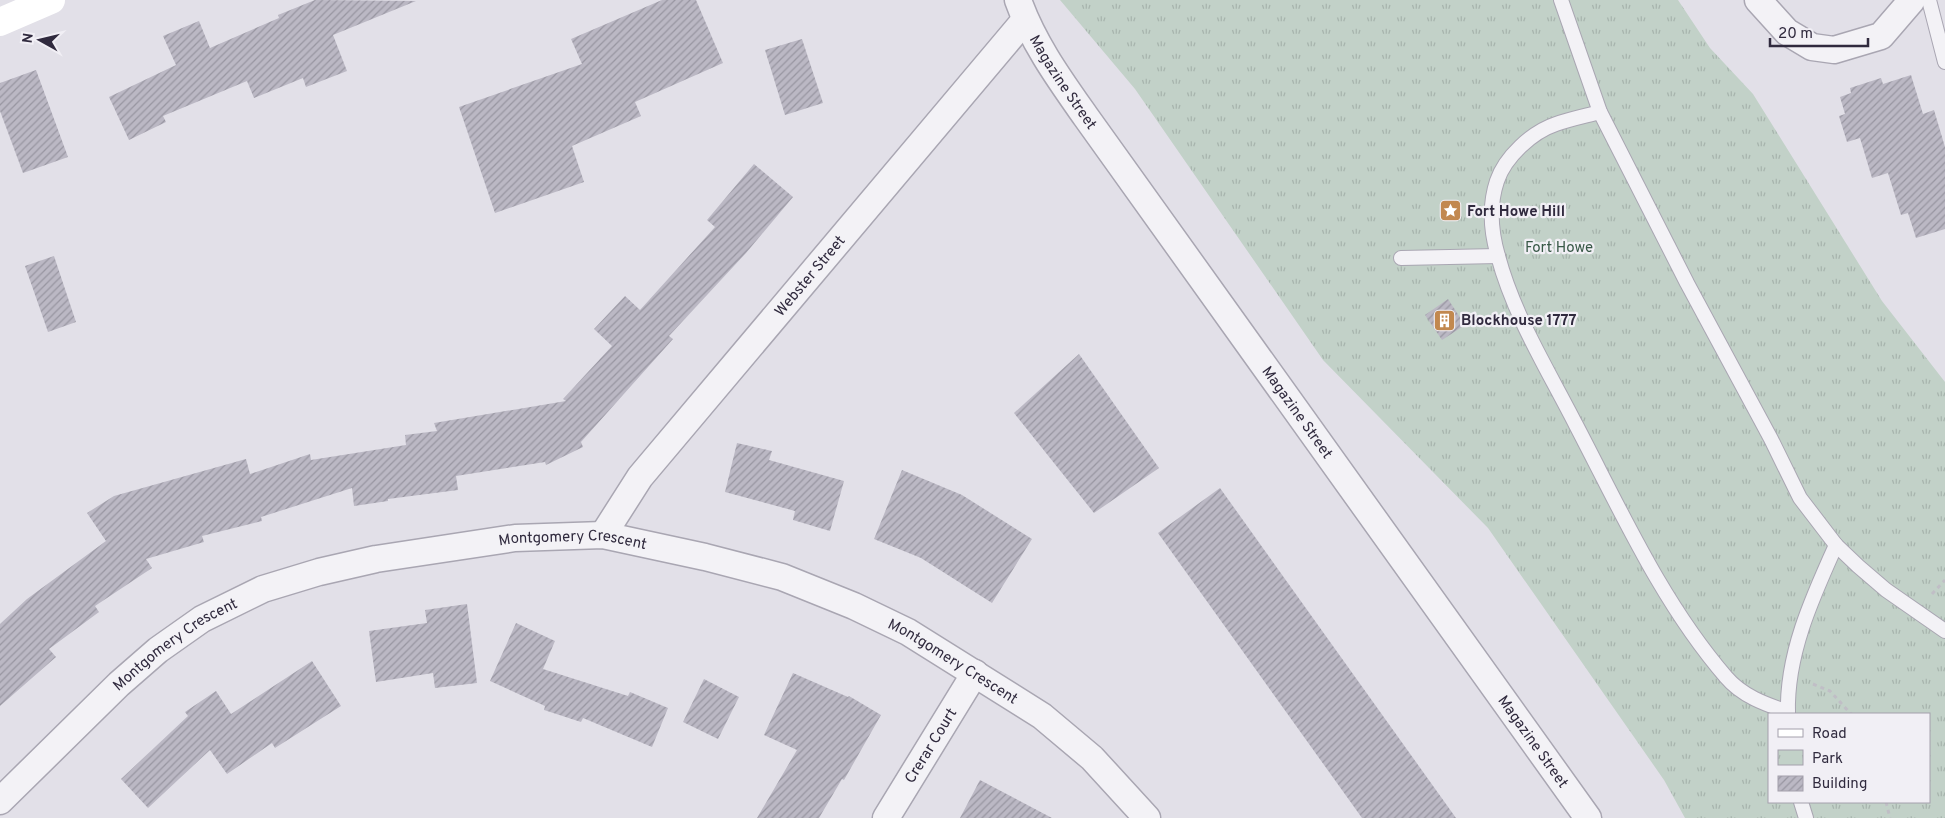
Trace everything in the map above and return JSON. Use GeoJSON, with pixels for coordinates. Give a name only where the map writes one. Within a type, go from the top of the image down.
{"type":"FeatureCollection","features":[{"type":"Feature","properties":{"kind":"main road"},"geometry":{"type":"LineString","coordinates":[[0,22],[51,0]]}},
{"type":"Feature","properties":{"kind":"street"},"geometry":{"type":"LineString","coordinates":[[1758,0],[1787,32],[1812,47],[1834,50],[1881,36],[1912,0]]}},
{"type":"Feature","properties":{"kind":"street","name":"Webster Street"},"geometry":{"type":"LineString","coordinates":[[603,535],[640,477],[1022,10]]}},
{"type":"Feature","properties":{"kind":"street","name":"Magazine Street"},"geometry":{"type":"LineString","coordinates":[[1022,10],[1053,69],[1086,117],[1588,818]]}},
{"type":"Feature","properties":{"kind":"street","name":"Montgomery Crescent"},"geometry":{"type":"LineString","coordinates":[[0,801],[118,684],[158,650],[202,619],[262,589],[319,572],[376,559],[515,538],[603,535],[705,557],[782,577],[854,606],[908,632],[1042,716],[1092,758],[1147,818]]}},
{"type":"Feature","properties":{"kind":"street","name":"Crerar Court"},"geometry":{"type":"LineString","coordinates":[[886,818],[975,673]]}},
{"type":"Feature","properties":{"kind":"lane"},"geometry":{"type":"LineString","coordinates":[[1561,0],[1600,112],[1800,498],[1836,546],[1886,590],[1945,631]]}},
{"type":"Feature","properties":{"kind":"lane"},"geometry":{"type":"LineString","coordinates":[[1929,0],[1945,62]]}},
{"type":"Feature","properties":{"kind":"lane"},"geometry":{"type":"LineString","coordinates":[[1600,112],[1553,125],[1523,143],[1508,161],[1497,180],[1493,201],[1492,229],[1498,256],[1517,310],[1670,602],[1727,679],[1752,699],[1788,713],[1789,675],[1812,598],[1836,546]]}},
{"type":"Feature","properties":{"kind":"lane"},"geometry":{"type":"LineString","coordinates":[[1401,258],[1498,256]]}},
{"type":"Feature","properties":{"kind":"lane"},"geometry":{"type":"LineString","coordinates":[[1801,803],[1806,818]]}},
{"type":"Feature","properties":{"kind":"path"},"geometry":{"type":"LineString","coordinates":[[1789,675],[1830,691],[1850,713]]}},
{"type":"Feature","properties":{"kind":"path"},"geometry":{"type":"LineString","coordinates":[[1886,803],[1890,818]]}},
{"type":"Feature","properties":{"kind":"green space","name":"Fort Howe"},"geometry":{"type":"Polygon","coordinates":[[[1060,0],[1678,0],[1710,48],[1753,94],[1882,301],[1945,382],[1945,818],[1685,818],[1664,780],[1488,528],[1323,360],[1135,89],[1060,0]]]}},
{"type":"Feature","properties":{"kind":"building"},"geometry":{"type":"Polygon","coordinates":[[[315,0],[416,1],[333,35],[347,71],[306,87],[303,78],[254,98],[247,81],[163,116],[166,122],[129,140],[109,97],[176,65],[163,36],[199,21],[210,48],[279,18],[278,15],[315,0]]]}},
{"type":"Feature","properties":{"kind":"building"},"geometry":{"type":"Polygon","coordinates":[[[662,0],[696,0],[723,63],[635,102],[641,116],[572,146],[584,182],[495,213],[459,107],[582,64],[571,39],[662,0]]]}},
{"type":"Feature","properties":{"kind":"building"},"geometry":{"type":"Polygon","coordinates":[[[802,39],[823,103],[785,115],[765,50],[802,39]]]}},
{"type":"Feature","properties":{"kind":"building"},"geometry":{"type":"Polygon","coordinates":[[[36,70],[68,157],[23,173],[0,111],[0,83],[36,70]]]}},
{"type":"Feature","properties":{"kind":"building"},"geometry":{"type":"Polygon","coordinates":[[[1911,75],[1923,114],[1934,110],[1945,147],[1945,229],[1916,238],[1908,213],[1901,215],[1888,173],[1872,178],[1860,138],[1847,142],[1839,116],[1845,114],[1840,97],[1851,93],[1850,88],[1881,78],[1883,84],[1911,75]]]}},
{"type":"Feature","properties":{"kind":"building"},"geometry":{"type":"Polygon","coordinates":[[[754,164],[793,197],[746,253],[669,336],[673,339],[581,442],[583,447],[546,465],[545,462],[456,476],[458,490],[388,499],[388,501],[354,506],[352,488],[261,517],[262,521],[202,536],[204,542],[146,559],[152,568],[95,606],[99,612],[49,649],[56,657],[0,706],[0,624],[27,599],[106,541],[87,513],[114,496],[246,459],[250,474],[310,454],[311,460],[406,445],[405,435],[437,431],[434,423],[566,401],[563,399],[612,346],[594,329],[625,296],[640,310],[715,227],[707,220],[754,164]]]}},
{"type":"Feature","properties":{"kind":"building"},"geometry":{"type":"Polygon","coordinates":[[[54,256],[76,322],[48,332],[25,266],[54,256]]]}},
{"type":"Feature","properties":{"kind":"building","name":"Blockhouse 1777"},"geometry":{"type":"Polygon","coordinates":[[[1448,299],[1465,325],[1442,340],[1425,315],[1448,299]]]}},
{"type":"Feature","properties":{"kind":"building"},"geometry":{"type":"Polygon","coordinates":[[[1079,354],[1159,468],[1094,513],[1014,413],[1079,354]]]}},
{"type":"Feature","properties":{"kind":"building"},"geometry":{"type":"Polygon","coordinates":[[[737,443],[772,451],[769,460],[844,481],[830,531],[793,520],[795,511],[725,492],[737,443]]]}},
{"type":"Feature","properties":{"kind":"building"},"geometry":{"type":"Polygon","coordinates":[[[902,470],[962,495],[1032,539],[992,603],[921,558],[874,539],[902,470]]]}},
{"type":"Feature","properties":{"kind":"building"},"geometry":{"type":"Polygon","coordinates":[[[1220,488],[1456,818],[1362,818],[1158,533],[1220,488]]]}},
{"type":"Feature","properties":{"kind":"building"},"geometry":{"type":"Polygon","coordinates":[[[467,604],[477,683],[435,688],[433,673],[376,682],[369,631],[427,623],[425,610],[467,604]]]}},
{"type":"Feature","properties":{"kind":"building"},"geometry":{"type":"Polygon","coordinates":[[[516,623],[555,641],[543,669],[628,696],[630,692],[668,708],[652,747],[583,718],[581,722],[544,710],[545,706],[490,681],[516,623]]]}},
{"type":"Feature","properties":{"kind":"building"},"geometry":{"type":"Polygon","coordinates":[[[312,661],[341,706],[275,748],[272,743],[227,774],[210,750],[148,808],[121,779],[188,716],[185,712],[216,691],[231,714],[312,661]]]}},
{"type":"Feature","properties":{"kind":"building"},"geometry":{"type":"Polygon","coordinates":[[[793,673],[849,696],[881,715],[844,780],[842,779],[819,818],[757,818],[797,750],[764,735],[793,673]]]}},
{"type":"Feature","properties":{"kind":"building"},"geometry":{"type":"Polygon","coordinates":[[[704,679],[739,697],[718,739],[683,722],[704,679]]]}},
{"type":"Feature","properties":{"kind":"building"},"geometry":{"type":"Polygon","coordinates":[[[980,780],[1052,818],[960,818],[980,780]]]}},
{"type":"Feature","properties":{"kind":"place","name":"Fort Howe Hill"},"geometry":{"type":"Point","coordinates":[1451,211]}},
{"type":"Feature","properties":{"kind":"place","name":"Blockhouse 1777"},"geometry":{"type":"Point","coordinates":[1445,320]}}]}
